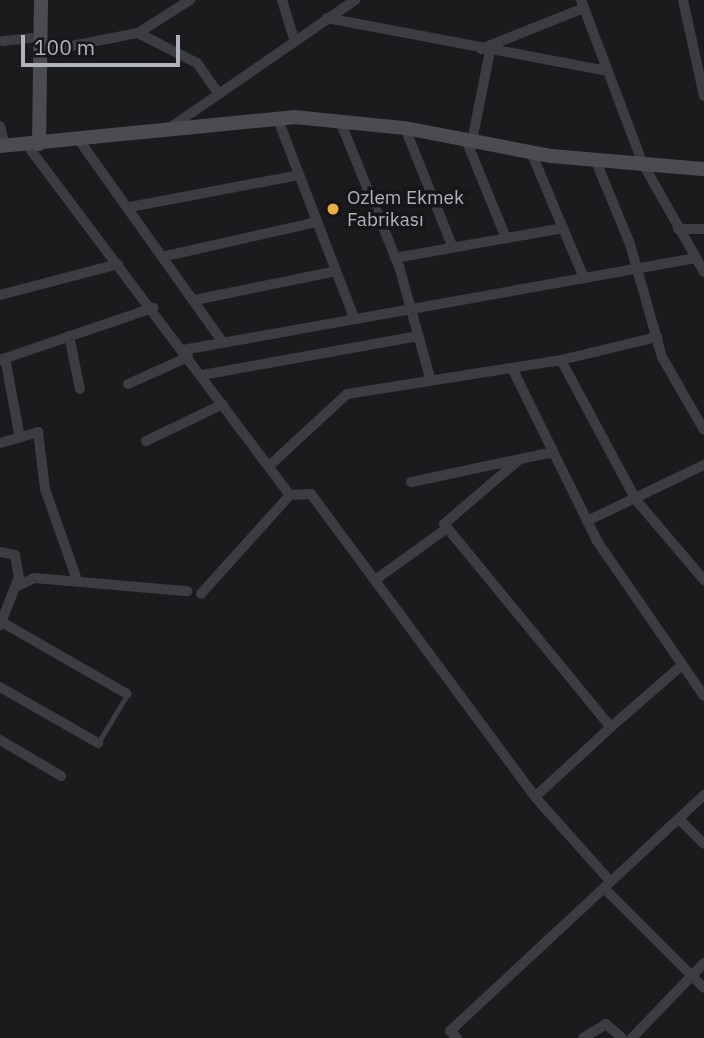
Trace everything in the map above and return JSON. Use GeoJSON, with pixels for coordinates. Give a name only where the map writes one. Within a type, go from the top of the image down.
{"type":"FeatureCollection","features":[{"type":"Feature","properties":{"kind":"main road"},"geometry":{"type":"LineString","coordinates":[[33,144],[41,0]]}},
{"type":"Feature","properties":{"kind":"main road"},"geometry":{"type":"LineString","coordinates":[[2,146],[79,140],[171,127],[277,117],[405,128],[531,152],[704,169]]}},
{"type":"Feature","properties":{"kind":"street"},"geometry":{"type":"LineString","coordinates":[[1,38],[40,44],[138,33],[190,0]]}},
{"type":"Feature","properties":{"kind":"street"},"geometry":{"type":"LineString","coordinates":[[282,0],[294,39]]}},
{"type":"Feature","properties":{"kind":"street"},"geometry":{"type":"LineString","coordinates":[[332,15],[333,0]]}},
{"type":"Feature","properties":{"kind":"street"},"geometry":{"type":"LineString","coordinates":[[171,127],[217,92],[355,0]]}},
{"type":"Feature","properties":{"kind":"street"},"geometry":{"type":"LineString","coordinates":[[682,0],[704,96]]}},
{"type":"Feature","properties":{"kind":"street"},"geometry":{"type":"LineString","coordinates":[[486,50],[583,4],[643,164],[704,272]]}},
{"type":"Feature","properties":{"kind":"street"},"geometry":{"type":"LineString","coordinates":[[332,15],[486,50],[608,71]]}},
{"type":"Feature","properties":{"kind":"street"},"geometry":{"type":"LineString","coordinates":[[138,33],[197,63],[217,92]]}},
{"type":"Feature","properties":{"kind":"street"},"geometry":{"type":"LineString","coordinates":[[486,50],[469,140],[506,238]]}},
{"type":"Feature","properties":{"kind":"street"},"geometry":{"type":"LineString","coordinates":[[277,117],[354,318]]}},
{"type":"Feature","properties":{"kind":"street"},"geometry":{"type":"LineString","coordinates":[[340,121],[395,258],[431,381]]}},
{"type":"Feature","properties":{"kind":"street"},"geometry":{"type":"LineString","coordinates":[[0,126],[2,146]]}},
{"type":"Feature","properties":{"kind":"street"},"geometry":{"type":"LineString","coordinates":[[405,128],[453,248]]}},
{"type":"Feature","properties":{"kind":"street"},"geometry":{"type":"LineString","coordinates":[[79,140],[166,256],[223,342]]}},
{"type":"Feature","properties":{"kind":"street"},"geometry":{"type":"LineString","coordinates":[[33,144],[118,264],[290,495]]}},
{"type":"Feature","properties":{"kind":"street"},"geometry":{"type":"LineString","coordinates":[[531,152],[584,278]]}},
{"type":"Feature","properties":{"kind":"street"},"geometry":{"type":"LineString","coordinates":[[595,159],[636,269],[657,337],[704,430]]}},
{"type":"Feature","properties":{"kind":"street"},"geometry":{"type":"LineString","coordinates":[[130,207],[299,175]]}},
{"type":"Feature","properties":{"kind":"street"},"geometry":{"type":"LineString","coordinates":[[166,256],[317,222]]}},
{"type":"Feature","properties":{"kind":"street"},"geometry":{"type":"LineString","coordinates":[[395,258],[563,228]]}},
{"type":"Feature","properties":{"kind":"street"},"geometry":{"type":"LineString","coordinates":[[678,229],[704,229]]}},
{"type":"Feature","properties":{"kind":"street"},"geometry":{"type":"LineString","coordinates":[[128,384],[186,353],[223,342],[696,258]]}},
{"type":"Feature","properties":{"kind":"street"},"geometry":{"type":"LineString","coordinates":[[0,295],[118,264]]}},
{"type":"Feature","properties":{"kind":"street"},"geometry":{"type":"LineString","coordinates":[[195,300],[336,271]]}},
{"type":"Feature","properties":{"kind":"street"},"geometry":{"type":"LineString","coordinates":[[20,438],[3,359],[153,308]]}},
{"type":"Feature","properties":{"kind":"street"},"geometry":{"type":"LineString","coordinates":[[69,336],[80,389]]}},
{"type":"Feature","properties":{"kind":"street"},"geometry":{"type":"LineString","coordinates":[[202,375],[419,336]]}},
{"type":"Feature","properties":{"kind":"street"},"geometry":{"type":"LineString","coordinates":[[269,466],[346,394],[561,360],[657,337]]}},
{"type":"Feature","properties":{"kind":"street"},"geometry":{"type":"LineString","coordinates":[[561,360],[636,500],[704,580]]}},
{"type":"Feature","properties":{"kind":"street"},"geometry":{"type":"LineString","coordinates":[[512,368],[587,521],[704,696]]}},
{"type":"Feature","properties":{"kind":"street"},"geometry":{"type":"LineString","coordinates":[[146,441],[223,404]]}},
{"type":"Feature","properties":{"kind":"street"},"geometry":{"type":"LineString","coordinates":[[0,443],[38,432],[46,489],[77,580]]}},
{"type":"Feature","properties":{"kind":"street"},"geometry":{"type":"LineString","coordinates":[[411,482],[553,452]]}},
{"type":"Feature","properties":{"kind":"street"},"geometry":{"type":"LineString","coordinates":[[520,459],[444,524],[611,727]]}},
{"type":"Feature","properties":{"kind":"street"},"geometry":{"type":"LineString","coordinates":[[587,521],[636,500],[704,465]]}},
{"type":"Feature","properties":{"kind":"street"},"geometry":{"type":"LineString","coordinates":[[201,594],[290,495],[311,494],[534,797],[607,885],[704,988]]}},
{"type":"Feature","properties":{"kind":"street"},"geometry":{"type":"LineString","coordinates":[[375,580],[447,528]]}},
{"type":"Feature","properties":{"kind":"street"},"geometry":{"type":"LineString","coordinates":[[0,552],[15,555],[15,587],[1,622],[127,694]]}},
{"type":"Feature","properties":{"kind":"street"},"geometry":{"type":"LineString","coordinates":[[15,587],[34,578],[187,591]]}},
{"type":"Feature","properties":{"kind":"street"},"geometry":{"type":"LineString","coordinates":[[534,797],[682,665]]}},
{"type":"Feature","properties":{"kind":"street"},"geometry":{"type":"LineString","coordinates":[[0,687],[97,743]]}},
{"type":"Feature","properties":{"kind":"street"},"geometry":{"type":"LineString","coordinates":[[0,740],[61,776]]}},
{"type":"Feature","properties":{"kind":"street"},"geometry":{"type":"LineString","coordinates":[[457,1038],[450,1031],[704,795]]}},
{"type":"Feature","properties":{"kind":"street"},"geometry":{"type":"LineString","coordinates":[[679,819],[704,844]]}},
{"type":"Feature","properties":{"kind":"street"},"geometry":{"type":"LineString","coordinates":[[632,1038],[704,962]]}},
{"type":"Feature","properties":{"kind":"street"},"geometry":{"type":"LineString","coordinates":[[583,1038],[599,1024],[622,1038]]}},
{"type":"Feature","properties":{"kind":"lane"},"geometry":{"type":"LineString","coordinates":[[97,743],[127,694]]}},
{"type":"Feature","properties":{"kind":"place","name":"Ozlem Ekmek Fabrikası"},"geometry":{"type":"Point","coordinates":[333,209]}}]}
